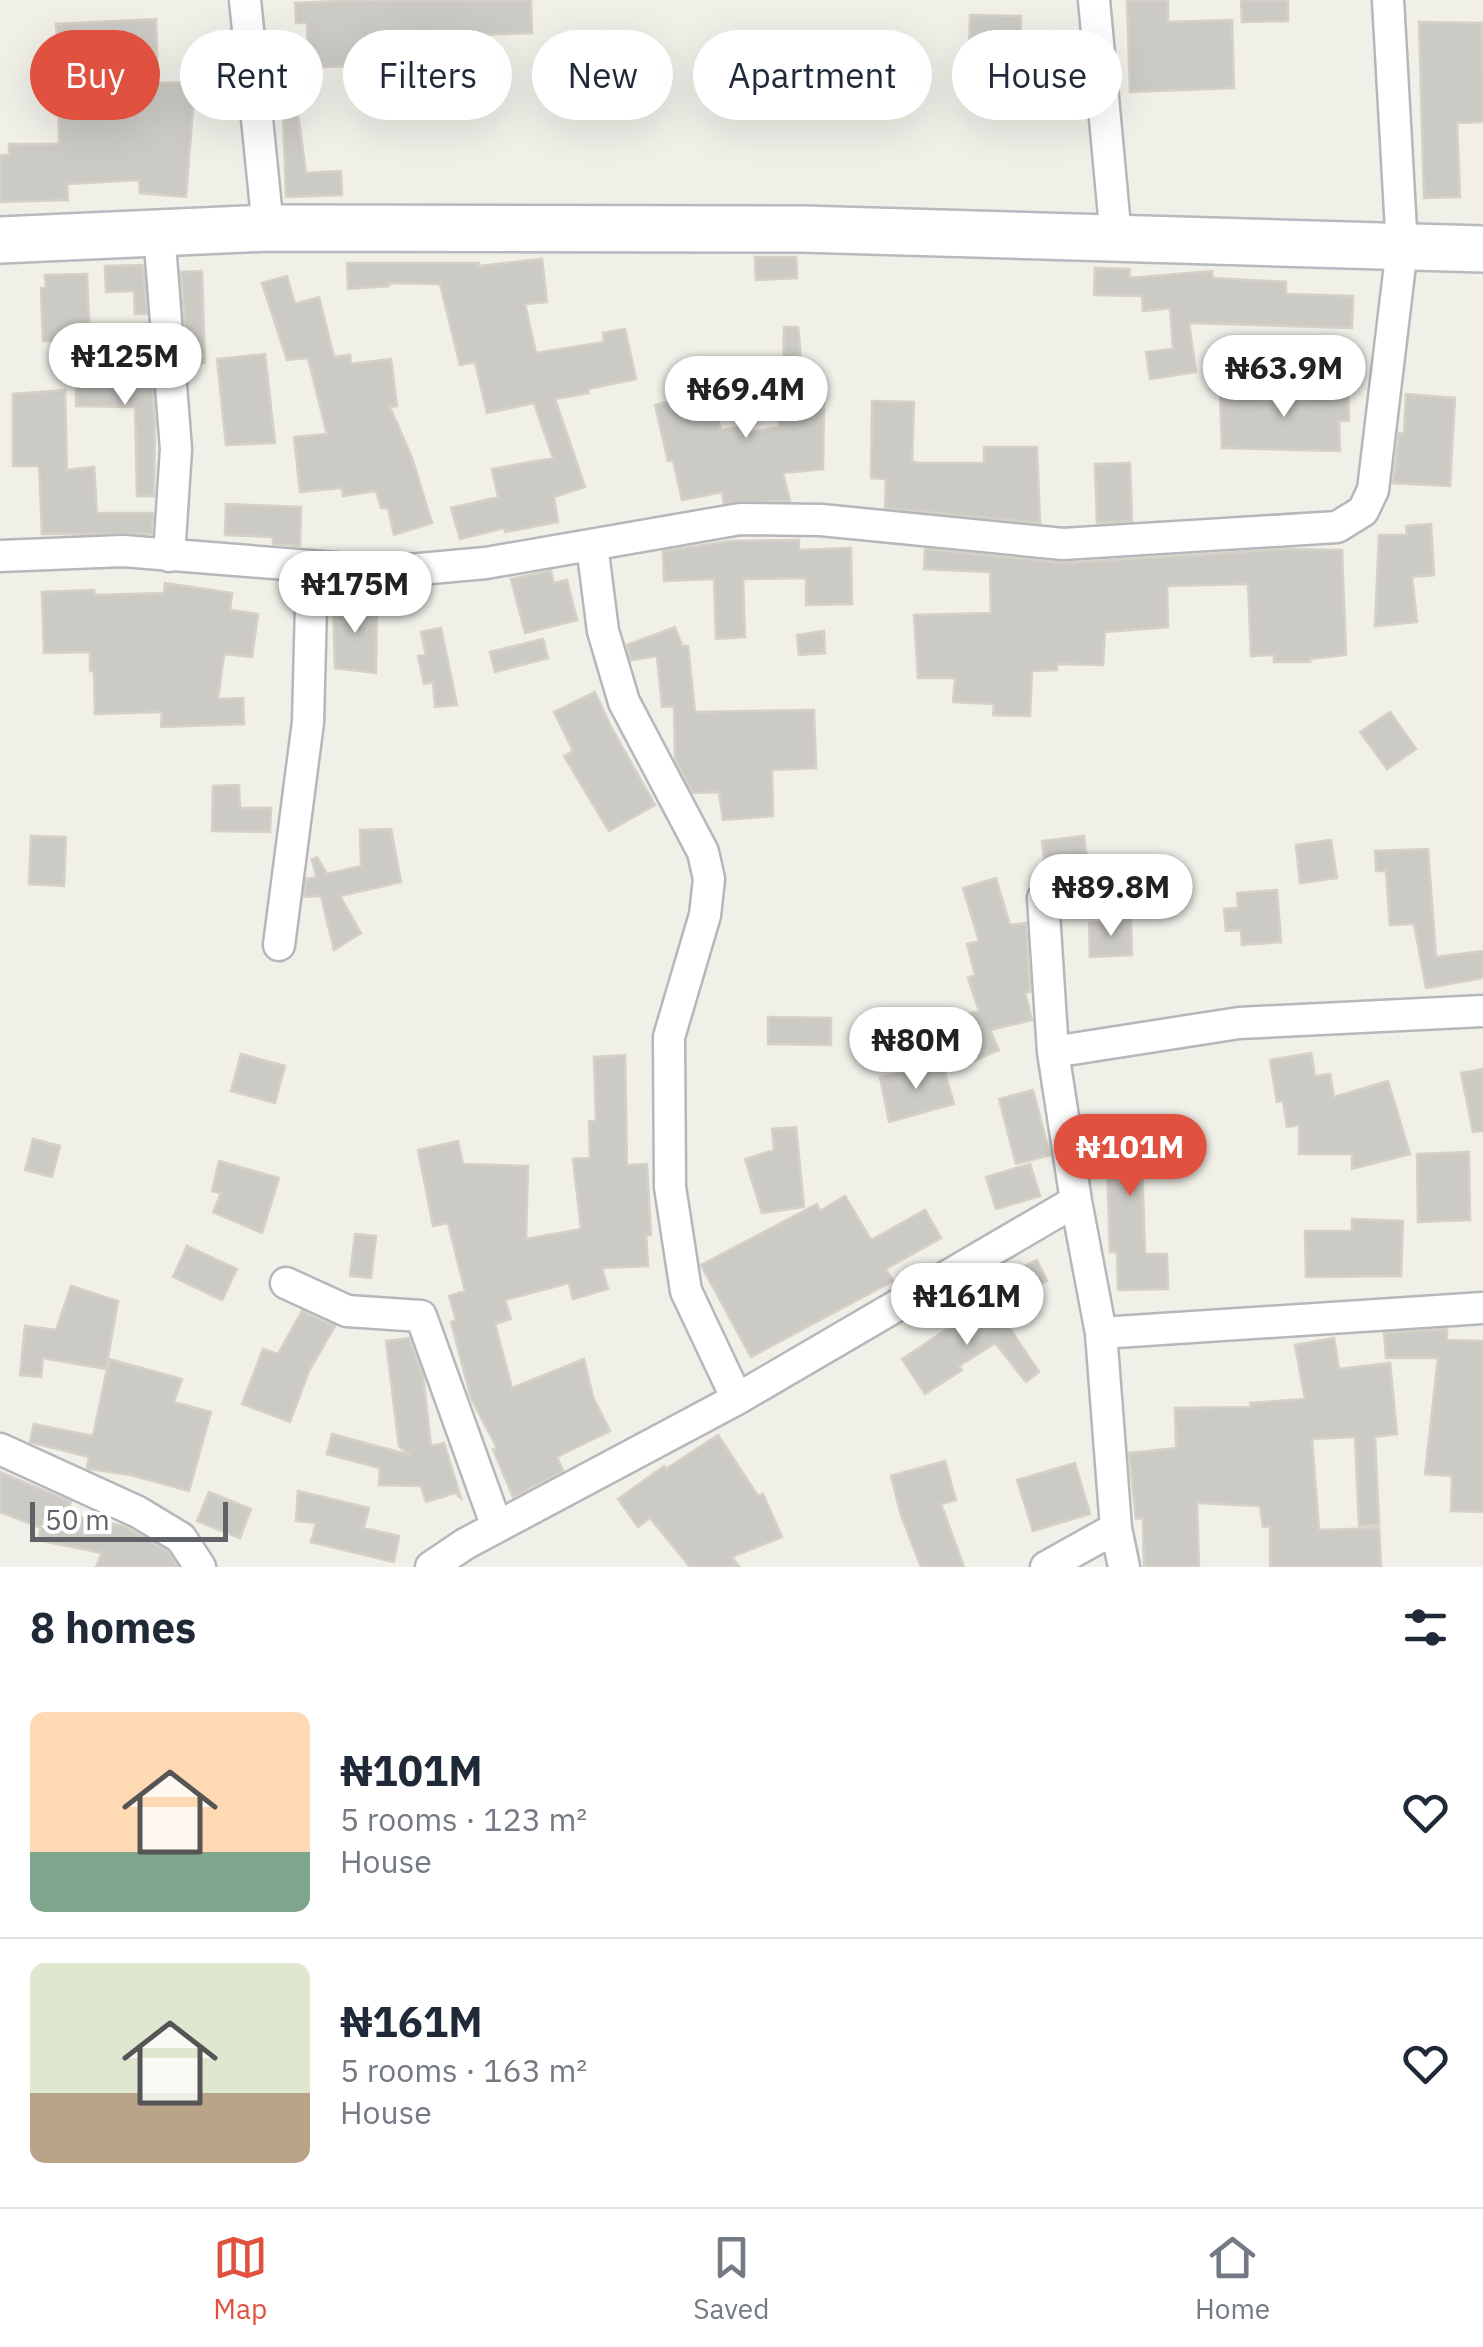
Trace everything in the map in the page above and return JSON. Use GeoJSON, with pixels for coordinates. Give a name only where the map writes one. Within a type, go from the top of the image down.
{"type":"FeatureCollection","features":[{"type":"Feature","properties":{"kind":"street"},"geometry":{"type":"LineString","coordinates":[[244,0],[268,228]]}},
{"type":"Feature","properties":{"kind":"street"},"geometry":{"type":"LineString","coordinates":[[1094,0],[1116,238]]}},
{"type":"Feature","properties":{"kind":"street"},"geometry":{"type":"LineString","coordinates":[[0,556],[123,551],[386,572],[486,563],[740,519],[821,520],[1064,544],[1336,527],[1363,511],[1373,490],[1402,248],[1388,0]]}},
{"type":"Feature","properties":{"kind":"street"},"geometry":{"type":"LineString","coordinates":[[0,240],[268,228],[802,229],[1483,249]]}},
{"type":"Feature","properties":{"kind":"street"},"geometry":{"type":"LineString","coordinates":[[159,232],[176,449],[169,556]]}},
{"type":"Feature","properties":{"kind":"street"},"geometry":{"type":"LineString","coordinates":[[592,545],[603,631],[624,702],[703,852],[710,879],[706,915],[668,1037],[670,1187],[686,1291],[737,1399]]}},
{"type":"Feature","properties":{"kind":"street"},"geometry":{"type":"LineString","coordinates":[[279,945],[308,722],[312,566]]}},
{"type":"Feature","properties":{"kind":"street"},"geometry":{"type":"LineString","coordinates":[[1043,898],[1054,1052],[1101,1333],[1116,1528],[1124,1567]]}},
{"type":"Feature","properties":{"kind":"street"},"geometry":{"type":"LineString","coordinates":[[1054,1052],[1239,1023],[1483,1011]]}},
{"type":"Feature","properties":{"kind":"street"},"geometry":{"type":"LineString","coordinates":[[430,1567],[737,1399],[1076,1201]]}},
{"type":"Feature","properties":{"kind":"street"},"geometry":{"type":"LineString","coordinates":[[286,1283],[347,1311],[421,1316],[497,1527]]}},
{"type":"Feature","properties":{"kind":"street"},"geometry":{"type":"LineString","coordinates":[[1101,1333],[1483,1308]]}},
{"type":"Feature","properties":{"kind":"street"},"geometry":{"type":"LineString","coordinates":[[0,1449],[138,1512],[181,1538],[200,1567]]}},
{"type":"Feature","properties":{"kind":"street"},"geometry":{"type":"LineString","coordinates":[[1046,1567],[1116,1528]]}},
{"type":"Feature","properties":{"kind":"building"},"geometry":{"type":"Polygon","coordinates":[[[531,0],[532,33],[343,30],[343,66],[323,67],[323,30],[307,30],[307,23],[296,23],[295,3],[531,0]]]}},
{"type":"Feature","properties":{"kind":"building"},"geometry":{"type":"Polygon","coordinates":[[[1127,0],[1168,0],[1168,22],[1232,20],[1234,88],[1130,92],[1127,0]]]}},
{"type":"Feature","properties":{"kind":"building"},"geometry":{"type":"Polygon","coordinates":[[[1241,0],[1288,0],[1288,21],[1242,22],[1241,0]]]}},
{"type":"Feature","properties":{"kind":"building"},"geometry":{"type":"Polygon","coordinates":[[[970,15],[1021,16],[1021,30],[970,30],[970,15]]]}},
{"type":"Feature","properties":{"kind":"building"},"geometry":{"type":"Polygon","coordinates":[[[156,19],[156,30],[56,30],[56,24],[156,19]]]}},
{"type":"Feature","properties":{"kind":"building"},"geometry":{"type":"Polygon","coordinates":[[[1419,22],[1482,23],[1483,122],[1457,123],[1460,197],[1424,198],[1419,22]]]}},
{"type":"Feature","properties":{"kind":"building"},"geometry":{"type":"Polygon","coordinates":[[[180,82],[180,120],[192,120],[186,197],[140,193],[139,180],[67,184],[68,200],[0,202],[0,155],[9,155],[9,144],[59,144],[59,120],[160,120],[160,83],[180,82]]]}},
{"type":"Feature","properties":{"kind":"building"},"geometry":{"type":"Polygon","coordinates":[[[283,120],[299,120],[306,173],[341,171],[342,195],[286,197],[283,120]]]}},
{"type":"Feature","properties":{"kind":"building"},"geometry":{"type":"Polygon","coordinates":[[[755,257],[796,257],[797,278],[756,280],[755,257]]]}},
{"type":"Feature","properties":{"kind":"building"},"geometry":{"type":"Polygon","coordinates":[[[542,259],[547,302],[525,304],[536,353],[604,342],[603,333],[625,329],[636,379],[555,399],[585,487],[554,497],[558,522],[505,532],[504,528],[460,539],[451,508],[498,497],[492,469],[553,458],[534,403],[487,413],[475,362],[460,365],[440,284],[389,283],[348,289],[347,263],[479,266],[542,259]]]}},
{"type":"Feature","properties":{"kind":"building"},"geometry":{"type":"Polygon","coordinates":[[[143,265],[147,314],[135,314],[134,291],[106,292],[105,266],[143,265]]]}},
{"type":"Feature","properties":{"kind":"building"},"geometry":{"type":"Polygon","coordinates":[[[1095,268],[1130,269],[1129,278],[1212,271],[1213,278],[1286,282],[1286,294],[1353,296],[1352,328],[1189,323],[1196,372],[1150,379],[1146,352],[1173,349],[1170,308],[1143,311],[1142,296],[1094,295],[1095,268]]]}},
{"type":"Feature","properties":{"kind":"building"},"geometry":{"type":"Polygon","coordinates":[[[202,271],[205,363],[188,363],[181,272],[202,271]]]}},
{"type":"Feature","properties":{"kind":"building"},"geometry":{"type":"Polygon","coordinates":[[[87,274],[90,340],[43,341],[41,288],[46,288],[45,275],[87,274]]]}},
{"type":"Feature","properties":{"kind":"building"},"geometry":{"type":"Polygon","coordinates":[[[287,276],[295,304],[319,297],[334,357],[350,355],[351,364],[391,359],[397,406],[390,407],[412,458],[432,523],[394,535],[388,508],[381,508],[376,491],[343,496],[342,488],[300,492],[294,437],[327,434],[308,358],[287,360],[262,283],[287,276]]]}},
{"type":"Feature","properties":{"kind":"building"},"geometry":{"type":"Polygon","coordinates":[[[784,327],[798,327],[805,400],[824,400],[823,469],[783,473],[790,501],[724,503],[722,492],[682,500],[655,405],[684,398],[686,406],[713,399],[721,430],[739,427],[741,434],[779,427],[774,370],[783,370],[784,327]]]}},
{"type":"Feature","properties":{"kind":"building"},"geometry":{"type":"Polygon","coordinates":[[[265,354],[275,443],[226,445],[217,359],[265,354]]]}},
{"type":"Feature","properties":{"kind":"building"},"geometry":{"type":"Polygon","coordinates":[[[76,364],[151,366],[154,496],[137,496],[135,407],[76,406],[76,364]]]}},
{"type":"Feature","properties":{"kind":"building"},"geometry":{"type":"Polygon","coordinates":[[[65,390],[67,470],[94,467],[97,513],[153,513],[152,534],[42,534],[39,466],[13,466],[13,394],[65,390]]]}},
{"type":"Feature","properties":{"kind":"building"},"geometry":{"type":"Polygon","coordinates":[[[1348,390],[1349,421],[1339,421],[1340,451],[1222,448],[1220,393],[1348,390]]]}},
{"type":"Feature","properties":{"kind":"building"},"geometry":{"type":"Polygon","coordinates":[[[1406,394],[1455,398],[1450,486],[1393,483],[1399,433],[1404,434],[1406,394]]]}},
{"type":"Feature","properties":{"kind":"building"},"geometry":{"type":"Polygon","coordinates":[[[872,401],[914,402],[912,461],[918,463],[984,463],[984,447],[1037,447],[1040,523],[885,508],[886,479],[871,478],[872,401]]]}},
{"type":"Feature","properties":{"kind":"building"},"geometry":{"type":"Polygon","coordinates":[[[1130,463],[1132,521],[1097,523],[1095,464],[1130,463]]]}},
{"type":"Feature","properties":{"kind":"building"},"geometry":{"type":"Polygon","coordinates":[[[226,504],[301,507],[300,546],[273,544],[273,537],[225,535],[226,504]]]}},
{"type":"Feature","properties":{"kind":"building"},"geometry":{"type":"Polygon","coordinates":[[[1431,524],[1434,575],[1412,577],[1417,622],[1375,626],[1379,535],[1407,535],[1406,526],[1431,524]]]}},
{"type":"Feature","properties":{"kind":"building"},"geometry":{"type":"Polygon","coordinates":[[[799,540],[799,550],[851,548],[852,604],[806,605],[806,578],[743,579],[745,637],[716,639],[714,579],[664,581],[663,551],[731,541],[799,540]]]}},
{"type":"Feature","properties":{"kind":"building"},"geometry":{"type":"Polygon","coordinates":[[[925,549],[1064,563],[1289,549],[1342,550],[1346,655],[1310,662],[1274,662],[1274,655],[1251,656],[1248,584],[1167,586],[1168,627],[1105,632],[1103,665],[1057,664],[1057,670],[1032,671],[1030,716],[993,715],[994,704],[953,702],[955,678],[918,678],[914,615],[991,613],[990,572],[924,569],[925,549]]]}},
{"type":"Feature","properties":{"kind":"building"},"geometry":{"type":"Polygon","coordinates":[[[551,571],[554,583],[567,580],[577,620],[525,633],[511,579],[551,571]]]}},
{"type":"Feature","properties":{"kind":"building"},"geometry":{"type":"Polygon","coordinates":[[[165,583],[232,593],[230,610],[258,614],[252,657],[224,654],[218,699],[243,698],[244,724],[161,727],[162,712],[95,714],[90,652],[44,653],[42,592],[164,593],[165,583]]]}},
{"type":"Feature","properties":{"kind":"building"},"geometry":{"type":"Polygon","coordinates":[[[333,601],[377,602],[376,673],[335,668],[333,601]]]}},
{"type":"Feature","properties":{"kind":"building"},"geometry":{"type":"Polygon","coordinates":[[[675,627],[682,646],[688,646],[695,712],[814,710],[816,768],[772,770],[773,816],[723,820],[719,792],[693,793],[675,759],[674,706],[662,707],[657,656],[631,660],[627,645],[675,627]]]}},
{"type":"Feature","properties":{"kind":"building"},"geometry":{"type":"Polygon","coordinates":[[[441,628],[457,705],[435,707],[433,682],[424,684],[418,656],[426,655],[421,632],[441,628]]]}},
{"type":"Feature","properties":{"kind":"building"},"geometry":{"type":"Polygon","coordinates":[[[824,631],[825,653],[799,655],[797,635],[824,631]]]}},
{"type":"Feature","properties":{"kind":"building"},"geometry":{"type":"Polygon","coordinates":[[[543,639],[548,658],[495,672],[490,652],[543,639]]]}},
{"type":"Feature","properties":{"kind":"building"},"geometry":{"type":"Polygon","coordinates":[[[595,692],[655,805],[609,831],[564,756],[573,751],[554,712],[595,692]]]}},
{"type":"Feature","properties":{"kind":"building"},"geometry":{"type":"Polygon","coordinates":[[[1390,712],[1416,749],[1387,769],[1360,732],[1390,712]]]}},
{"type":"Feature","properties":{"kind":"building"},"geometry":{"type":"Polygon","coordinates":[[[239,785],[240,808],[271,808],[270,832],[212,831],[213,786],[239,785]]]}},
{"type":"Feature","properties":{"kind":"building"},"geometry":{"type":"Polygon","coordinates":[[[391,829],[401,882],[340,896],[361,933],[334,950],[321,896],[304,897],[306,879],[316,877],[312,859],[317,857],[327,874],[361,866],[360,830],[391,829]]]}},
{"type":"Feature","properties":{"kind":"building"},"geometry":{"type":"Polygon","coordinates":[[[31,836],[66,837],[64,886],[29,884],[31,836]]]}},
{"type":"Feature","properties":{"kind":"building"},"geometry":{"type":"Polygon","coordinates":[[[1084,836],[1091,888],[1060,892],[1047,880],[1042,841],[1084,836]]]}},
{"type":"Feature","properties":{"kind":"building"},"geometry":{"type":"Polygon","coordinates":[[[1331,840],[1337,878],[1300,883],[1296,845],[1331,840]]]}},
{"type":"Feature","properties":{"kind":"building"},"geometry":{"type":"Polygon","coordinates":[[[1428,849],[1436,957],[1483,951],[1483,978],[1426,988],[1414,924],[1390,925],[1386,871],[1376,871],[1375,851],[1428,849]]]}},
{"type":"Feature","properties":{"kind":"building"},"geometry":{"type":"Polygon","coordinates":[[[996,878],[1010,925],[1026,923],[1030,992],[1025,992],[1032,1020],[990,1030],[999,1050],[971,1062],[959,1016],[979,1011],[968,978],[975,975],[967,944],[979,941],[963,888],[996,878]]]}},
{"type":"Feature","properties":{"kind":"building"},"geometry":{"type":"Polygon","coordinates":[[[1277,890],[1281,942],[1242,945],[1241,930],[1226,931],[1224,909],[1238,908],[1237,893],[1277,890]]]}},
{"type":"Feature","properties":{"kind":"building"},"geometry":{"type":"Polygon","coordinates":[[[1131,920],[1132,955],[1090,957],[1089,923],[1131,920]]]}},
{"type":"Feature","properties":{"kind":"building"},"geometry":{"type":"Polygon","coordinates":[[[768,1017],[831,1018],[831,1045],[768,1044],[768,1017]]]}},
{"type":"Feature","properties":{"kind":"building"},"geometry":{"type":"Polygon","coordinates":[[[1311,1053],[1315,1076],[1330,1074],[1334,1097],[1388,1081],[1410,1154],[1352,1169],[1352,1154],[1299,1154],[1299,1125],[1287,1127],[1283,1101],[1277,1102],[1270,1060],[1311,1053]]]}},
{"type":"Feature","properties":{"kind":"building"},"geometry":{"type":"Polygon","coordinates":[[[241,1054],[285,1066],[275,1103],[231,1091],[241,1054]]]}},
{"type":"Feature","properties":{"kind":"building"},"geometry":{"type":"Polygon","coordinates":[[[625,1055],[627,1165],[647,1164],[651,1235],[646,1235],[648,1266],[602,1268],[608,1289],[573,1299],[569,1283],[505,1300],[511,1319],[495,1324],[512,1388],[584,1359],[593,1397],[610,1431],[557,1457],[563,1471],[513,1497],[493,1449],[497,1448],[471,1398],[451,1322],[456,1320],[449,1296],[465,1291],[448,1223],[433,1226],[418,1150],[458,1141],[463,1164],[528,1166],[526,1239],[581,1229],[573,1159],[590,1158],[589,1121],[596,1121],[594,1057],[625,1055]]]}},
{"type":"Feature","properties":{"kind":"building"},"geometry":{"type":"Polygon","coordinates":[[[943,1065],[954,1104],[889,1122],[880,1077],[943,1065]]]}},
{"type":"Feature","properties":{"kind":"building"},"geometry":{"type":"Polygon","coordinates":[[[1483,1069],[1483,1131],[1473,1132],[1461,1073],[1483,1069]]]}},
{"type":"Feature","properties":{"kind":"building"},"geometry":{"type":"Polygon","coordinates":[[[1033,1090],[1050,1155],[1016,1164],[999,1099],[1033,1090]]]}},
{"type":"Feature","properties":{"kind":"building"},"geometry":{"type":"Polygon","coordinates":[[[1158,1118],[1164,1161],[1142,1164],[1145,1254],[1167,1254],[1168,1289],[1118,1290],[1117,1252],[1110,1252],[1107,1169],[1094,1171],[1088,1129],[1158,1118]]]}},
{"type":"Feature","properties":{"kind":"building"},"geometry":{"type":"Polygon","coordinates":[[[796,1127],[804,1207],[762,1213],[745,1159],[774,1150],[772,1129],[796,1127]]]}},
{"type":"Feature","properties":{"kind":"building"},"geometry":{"type":"Polygon","coordinates":[[[33,1139],[60,1146],[52,1177],[25,1170],[33,1139]]]}},
{"type":"Feature","properties":{"kind":"building"},"geometry":{"type":"Polygon","coordinates":[[[1469,1152],[1470,1220],[1418,1222],[1417,1154],[1469,1152]]]}},
{"type":"Feature","properties":{"kind":"building"},"geometry":{"type":"Polygon","coordinates":[[[219,1161],[279,1178],[262,1233],[213,1212],[221,1193],[212,1191],[219,1161]]]}},
{"type":"Feature","properties":{"kind":"building"},"geometry":{"type":"Polygon","coordinates":[[[1030,1164],[1040,1196],[996,1209],[986,1177],[1030,1164]]]}},
{"type":"Feature","properties":{"kind":"building"},"geometry":{"type":"Polygon","coordinates":[[[845,1196],[871,1240],[925,1210],[941,1238],[886,1269],[893,1281],[751,1357],[701,1265],[817,1204],[820,1211],[845,1196]]]}},
{"type":"Feature","properties":{"kind":"building"},"geometry":{"type":"Polygon","coordinates":[[[1352,1219],[1403,1221],[1401,1276],[1306,1277],[1305,1231],[1352,1231],[1352,1219]]]}},
{"type":"Feature","properties":{"kind":"building"},"geometry":{"type":"Polygon","coordinates":[[[355,1234],[376,1236],[371,1278],[350,1276],[355,1234]]]}},
{"type":"Feature","properties":{"kind":"building"},"geometry":{"type":"Polygon","coordinates":[[[187,1246],[237,1269],[222,1300],[173,1277],[187,1246]]]}},
{"type":"Feature","properties":{"kind":"building"},"geometry":{"type":"Polygon","coordinates":[[[1037,1260],[1047,1281],[999,1304],[989,1283],[1037,1260]]]}},
{"type":"Feature","properties":{"kind":"building"},"geometry":{"type":"Polygon","coordinates":[[[71,1286],[118,1301],[106,1369],[43,1358],[41,1377],[20,1375],[25,1326],[56,1330],[71,1286]]]}},
{"type":"Feature","properties":{"kind":"building"},"geometry":{"type":"Polygon","coordinates":[[[991,1300],[1039,1372],[1026,1382],[995,1343],[925,1394],[902,1359],[991,1300]]]}},
{"type":"Feature","properties":{"kind":"building"},"geometry":{"type":"Polygon","coordinates":[[[302,1311],[335,1326],[309,1371],[290,1422],[242,1404],[263,1349],[278,1354],[302,1311]]]}},
{"type":"Feature","properties":{"kind":"building"},"geometry":{"type":"Polygon","coordinates":[[[1447,1329],[1447,1340],[1483,1341],[1483,1512],[1451,1511],[1452,1476],[1425,1474],[1438,1358],[1386,1358],[1384,1333],[1447,1329]]]}},
{"type":"Feature","properties":{"kind":"building"},"geometry":{"type":"Polygon","coordinates":[[[409,1338],[423,1376],[431,1446],[444,1443],[461,1498],[455,1493],[426,1502],[421,1486],[379,1485],[380,1468],[327,1454],[332,1434],[410,1455],[399,1446],[386,1341],[409,1338]]]}},
{"type":"Feature","properties":{"kind":"building"},"geometry":{"type":"Polygon","coordinates":[[[1334,1338],[1339,1369],[1390,1363],[1397,1434],[1375,1437],[1379,1525],[1359,1526],[1355,1437],[1312,1439],[1319,1530],[1379,1528],[1381,1567],[1270,1567],[1270,1526],[1263,1527],[1260,1506],[1197,1503],[1199,1567],[1144,1567],[1143,1518],[1136,1519],[1129,1453],[1176,1448],[1175,1408],[1251,1407],[1250,1403],[1305,1399],[1295,1345],[1334,1338]]]}},
{"type":"Feature","properties":{"kind":"building"},"geometry":{"type":"Polygon","coordinates":[[[109,1359],[182,1379],[174,1402],[211,1412],[189,1491],[131,1475],[90,1469],[89,1457],[30,1442],[34,1424],[93,1436],[109,1359]]]}},
{"type":"Feature","properties":{"kind":"building"},"geometry":{"type":"Polygon","coordinates":[[[718,1435],[758,1496],[763,1494],[782,1537],[732,1557],[740,1567],[690,1567],[650,1518],[638,1527],[618,1499],[718,1435]]]}},
{"type":"Feature","properties":{"kind":"building"},"geometry":{"type":"Polygon","coordinates":[[[945,1461],[956,1500],[941,1504],[964,1567],[921,1567],[891,1476],[945,1461]]]}},
{"type":"Feature","properties":{"kind":"building"},"geometry":{"type":"Polygon","coordinates":[[[1075,1463],[1090,1514],[1033,1531],[1017,1480],[1075,1463]]]}},
{"type":"Feature","properties":{"kind":"building"},"geometry":{"type":"Polygon","coordinates":[[[0,1472],[71,1502],[66,1514],[123,1526],[142,1536],[168,1552],[178,1567],[96,1567],[102,1553],[38,1540],[41,1528],[0,1512],[0,1472]]]}},
{"type":"Feature","properties":{"kind":"building"},"geometry":{"type":"Polygon","coordinates":[[[298,1491],[369,1508],[364,1528],[399,1536],[394,1562],[311,1542],[316,1523],[296,1521],[298,1491]]]}},
{"type":"Feature","properties":{"kind":"building"},"geometry":{"type":"Polygon","coordinates":[[[209,1492],[251,1509],[240,1538],[197,1521],[209,1492]]]}}]}
